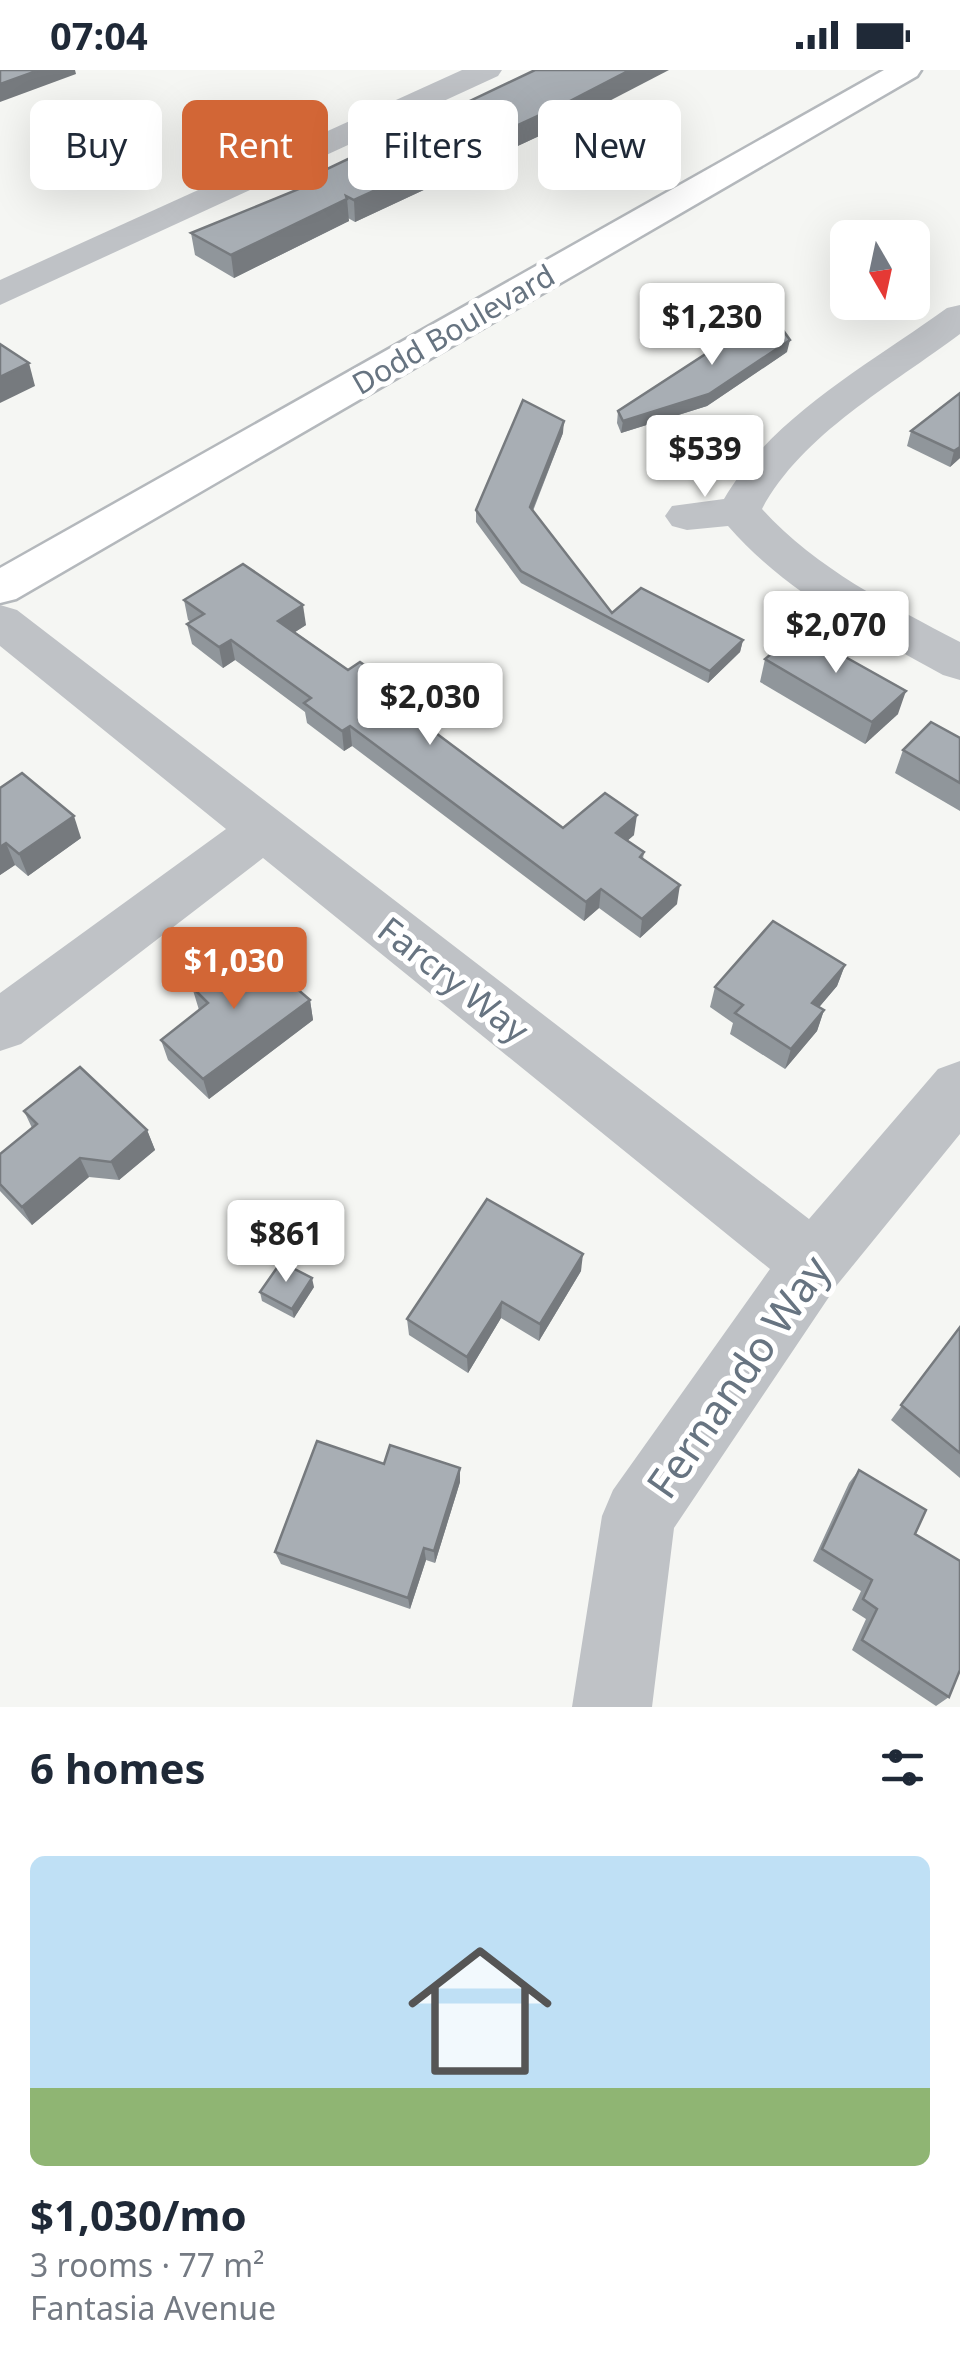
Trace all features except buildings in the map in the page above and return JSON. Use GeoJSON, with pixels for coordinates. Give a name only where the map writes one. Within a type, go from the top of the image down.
{"type":"FeatureCollection","features":[{"type":"Feature","properties":{"kind":"street"},"geometry":{"type":"LineString","coordinates":[[0,294],[486,70]]}},
{"type":"Feature","properties":{"kind":"street","name":"Dodd Boulevard"},"geometry":{"type":"LineString","coordinates":[[0,588],[906,70]]}},
{"type":"Feature","properties":{"kind":"street"},"geometry":{"type":"LineString","coordinates":[[740,510],[758,474],[788,443],[960,316]]}},
{"type":"Feature","properties":{"kind":"street"},"geometry":{"type":"LineString","coordinates":[[687,516],[740,510]]}},
{"type":"Feature","properties":{"kind":"street"},"geometry":{"type":"LineString","coordinates":[[740,510],[776,552],[824,589],[960,664]]}},
{"type":"Feature","properties":{"kind":"street","name":"Farcry Way"},"geometry":{"type":"LineString","coordinates":[[0,622],[814,1264]]}},
{"type":"Feature","properties":{"kind":"street"},"geometry":{"type":"LineString","coordinates":[[0,1026],[264,829]]}},
{"type":"Feature","properties":{"kind":"street","name":"Fernando Way"},"geometry":{"type":"LineString","coordinates":[[612,1707],[640,1516],[814,1264],[960,1088]]}}]}
